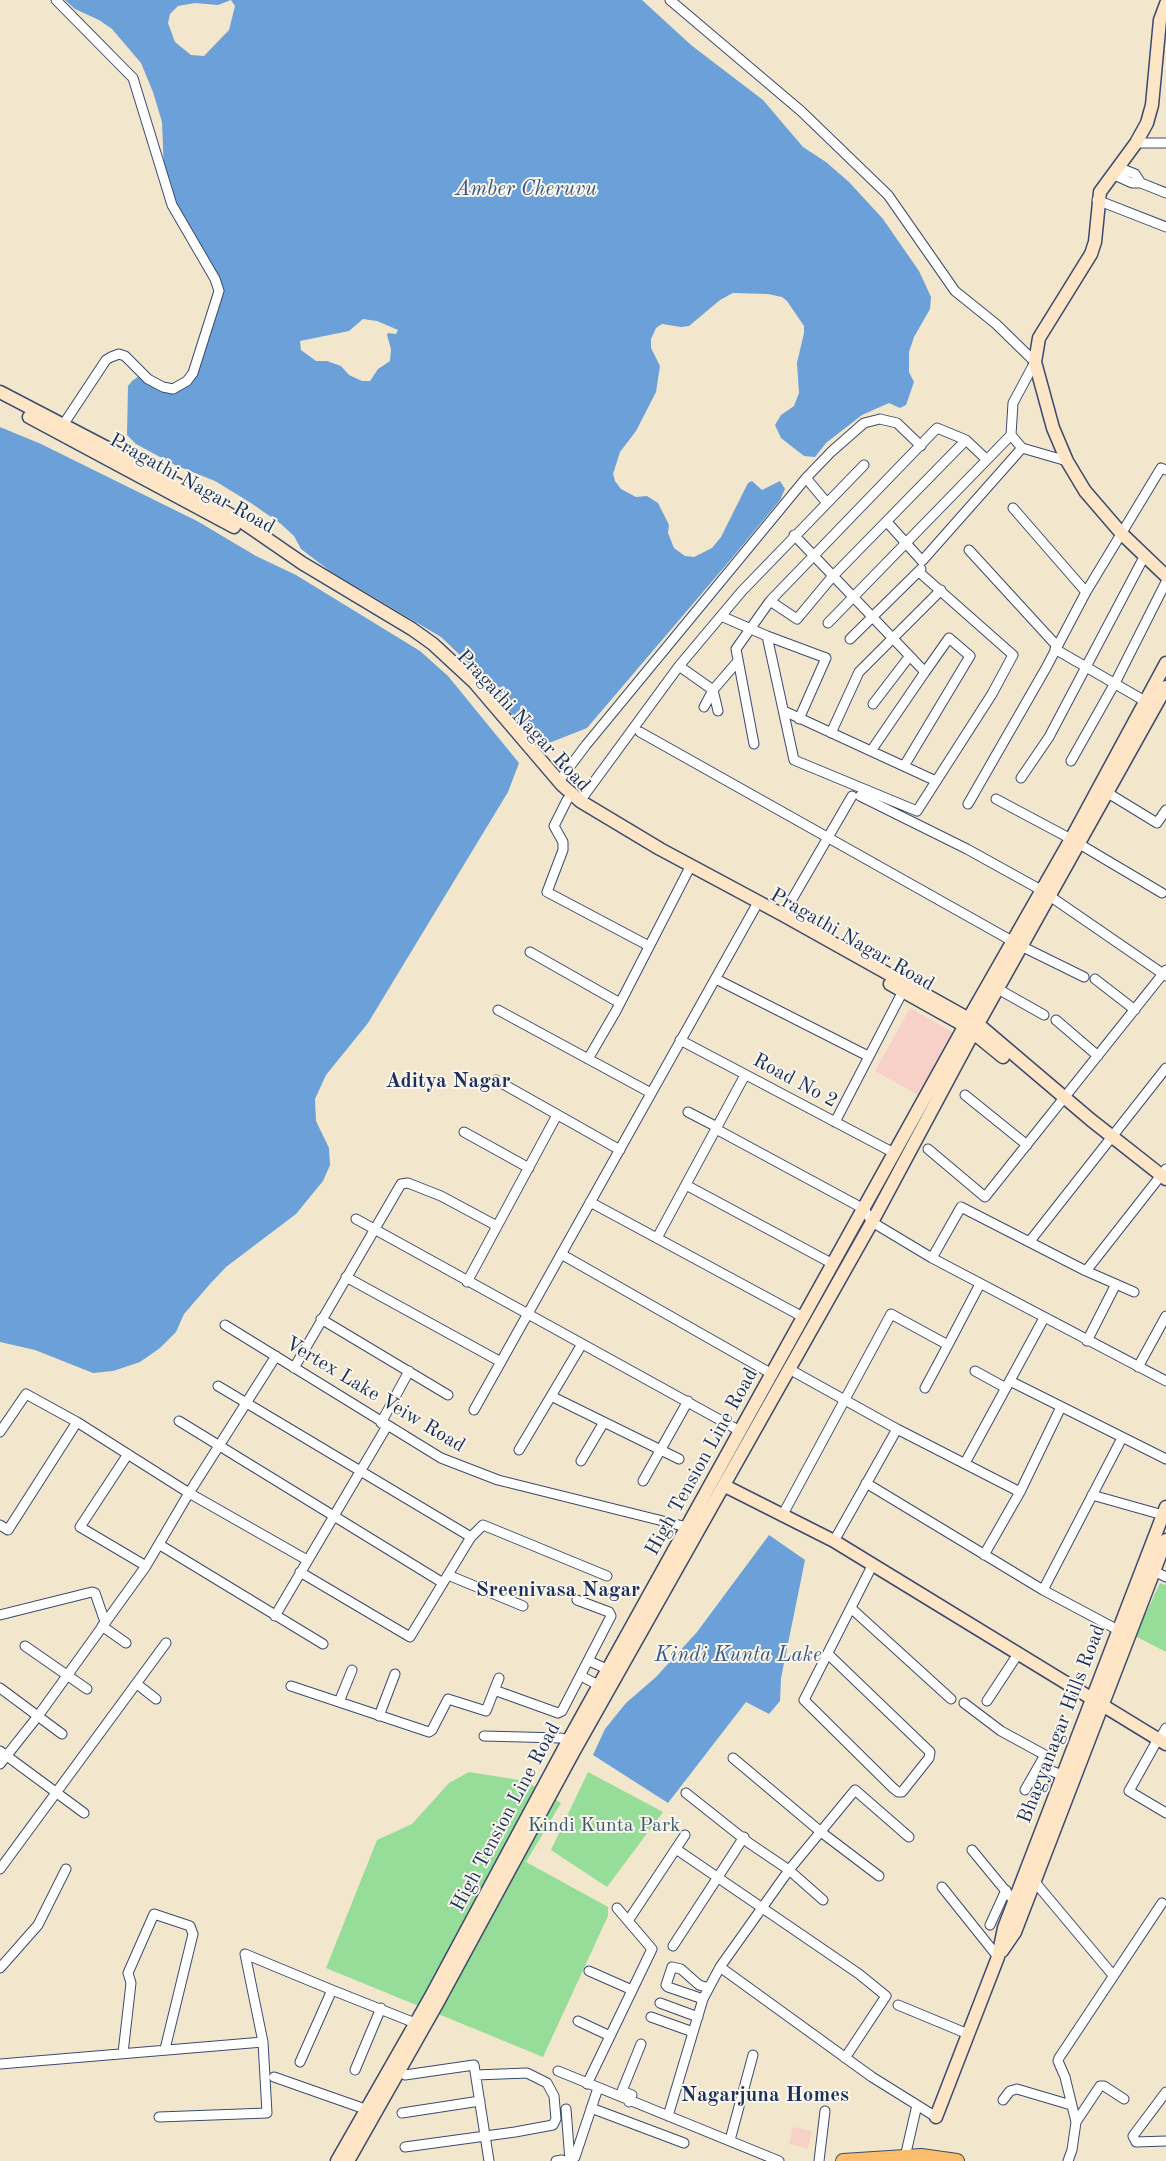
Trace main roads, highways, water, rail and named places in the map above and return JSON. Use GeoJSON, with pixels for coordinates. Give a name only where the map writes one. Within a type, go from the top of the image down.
{"type":"FeatureCollection","features":[{"type":"Feature","properties":{"kind":"main road"},"geometry":{"type":"LineString","coordinates":[[1166,4],[1160,20],[1152,105],[1146,123],[1136,143],[1104,184],[1097,200],[1095,242],[1091,254],[1039,338],[1035,362],[1053,428],[1066,457],[1085,491],[1122,534],[1166,576]]}},
{"type":"Feature","properties":{"kind":"main road","name":"Pragathi Nagar Road"},"geometry":{"type":"LineString","coordinates":[[0,392],[186,489],[248,526],[432,644],[474,682],[574,800]]}},
{"type":"Feature","properties":{"kind":"main road","name":"Pragathi Nagar Road"},"geometry":{"type":"LineString","coordinates":[[0,402],[181,497],[255,539],[423,645],[455,673],[574,800]]}},
{"type":"Feature","properties":{"kind":"main road"},"geometry":{"type":"LineString","coordinates":[[971,1025],[1150,704],[1166,663]]}},
{"type":"Feature","properties":{"kind":"main road"},"geometry":{"type":"LineString","coordinates":[[1150,704],[1166,687]]}},
{"type":"Feature","properties":{"kind":"main road"},"geometry":{"type":"LineString","coordinates":[[574,800],[641,842]]}},
{"type":"Feature","properties":{"kind":"main road","name":"Pragathi Nagar Road"},"geometry":{"type":"LineString","coordinates":[[641,842],[688,871],[756,906],[903,991],[971,1025]]}},
{"type":"Feature","properties":{"kind":"main road","name":"Pragathi Nagar Road"},"geometry":{"type":"LineString","coordinates":[[641,842],[783,915],[971,1025],[1063,1100],[1076,1114],[1091,1120],[1164,1174]]}},
{"type":"Feature","properties":{"kind":"main road"},"geometry":{"type":"LineString","coordinates":[[971,1025],[998,990],[1016,944]]}},
{"type":"Feature","properties":{"kind":"main road","name":"High Tension Line Road"},"geometry":{"type":"LineString","coordinates":[[337,2161],[349,2153],[573,1743],[600,1686],[687,1527],[894,1152],[971,1025]]}},
{"type":"Feature","properties":{"kind":"main road","name":"High Tension Line Road"},"geometry":{"type":"LineString","coordinates":[[349,2153],[365,2109],[573,1743],[725,1486],[872,1222],[971,1025]]}},
{"type":"Feature","properties":{"kind":"main road"},"geometry":{"type":"LineString","coordinates":[[725,1486],[834,1542],[1161,1741]]}},
{"type":"Feature","properties":{"kind":"main road","name":"Bhagyanagar Hills Road"},"geometry":{"type":"LineString","coordinates":[[936,2117],[998,1957],[1004,1928],[1014,1901],[1058,1802],[1156,1550],[1164,1511]]}},
{"type":"Feature","properties":{"kind":"main road","name":"Bhagyanagar Hills Road"},"geometry":{"type":"LineString","coordinates":[[1156,1550],[1166,1540]]}},
{"type":"Feature","properties":{"kind":"main road","name":"Bhagyanagar Hills Road"},"geometry":{"type":"LineString","coordinates":[[998,1957],[1015,1932],[1034,1881],[1058,1802],[1062,1775],[1096,1701],[1118,1630],[1148,1569]]}},
{"type":"Feature","properties":{"kind":"main road"},"geometry":{"type":"LineString","coordinates":[[844,2161],[921,2156],[957,2161]]}},
{"type":"Feature","properties":{"kind":"water","name":"Amber Cheruvu"},"geometry":{"type":"Polygon","coordinates":[[[65,0],[231,0],[642,0],[691,45],[763,100],[803,147],[826,162],[849,182],[883,219],[919,271],[931,297],[930,309],[914,337],[909,352],[909,372],[914,382],[906,405],[900,408],[889,403],[862,415],[826,443],[815,457],[804,456],[781,438],[775,425],[781,415],[794,406],[799,393],[797,363],[804,326],[787,301],[782,297],[768,294],[733,293],[720,300],[689,326],[681,327],[662,324],[656,328],[651,339],[651,348],[660,366],[656,392],[636,431],[620,452],[613,474],[615,481],[621,489],[636,497],[647,496],[658,503],[669,525],[668,533],[674,548],[685,556],[694,557],[712,548],[721,537],[748,483],[752,481],[762,490],[780,481],[785,489],[780,500],[732,558],[587,728],[549,743],[542,740],[514,717],[481,675],[441,637],[330,571],[301,549],[294,536],[281,524],[251,503],[215,481],[175,465],[136,444],[127,435],[128,386],[132,381],[139,376],[153,387],[169,391],[190,383],[209,339],[221,302],[220,281],[192,237],[190,226],[175,205],[171,183],[164,172],[162,122],[153,92],[141,63],[112,29],[99,20],[75,9],[65,0]],[[231,0],[218,5],[195,3],[178,6],[170,14],[168,23],[175,42],[191,55],[204,56],[229,30],[235,6],[231,0]],[[363,319],[349,331],[300,341],[301,350],[316,361],[327,361],[341,366],[349,375],[362,381],[370,381],[378,369],[390,361],[391,349],[387,335],[388,333],[396,334],[398,330],[377,321],[363,319]]]}},
{"type":"Feature","properties":{"kind":"water"},"geometry":{"type":"Polygon","coordinates":[[[0,427],[41,444],[197,521],[256,556],[296,575],[420,651],[448,676],[519,763],[508,792],[368,1023],[326,1075],[315,1099],[316,1121],[329,1148],[330,1165],[323,1181],[296,1214],[226,1267],[184,1314],[176,1332],[160,1348],[140,1362],[113,1371],[93,1373],[35,1350],[0,1342],[0,427]]]}},
{"type":"Feature","properties":{"kind":"water","name":"Kindi Kunta Lake"},"geometry":{"type":"Polygon","coordinates":[[[769,1535],[805,1560],[781,1678],[780,1701],[769,1714],[746,1702],[668,1803],[593,1755],[605,1729],[626,1703],[656,1677],[697,1632],[769,1535]]]}},
{"type":"Feature","properties":{"kind":"district","name":"Aditya Nagar"},"geometry":{"type":"Point","coordinates":[448,1081]}},
{"type":"Feature","properties":{"kind":"district","name":"Sreenivasa Nagar"},"geometry":{"type":"Point","coordinates":[558,1590]}},
{"type":"Feature","properties":{"kind":"district","name":"Nagarjuna Homes"},"geometry":{"type":"Point","coordinates":[765,2095]}},
{"type":"Feature","properties":{"kind":"park label","name":"Kindi Kunta Park"},"geometry":{"type":"Point","coordinates":[604,1826]}}]}
